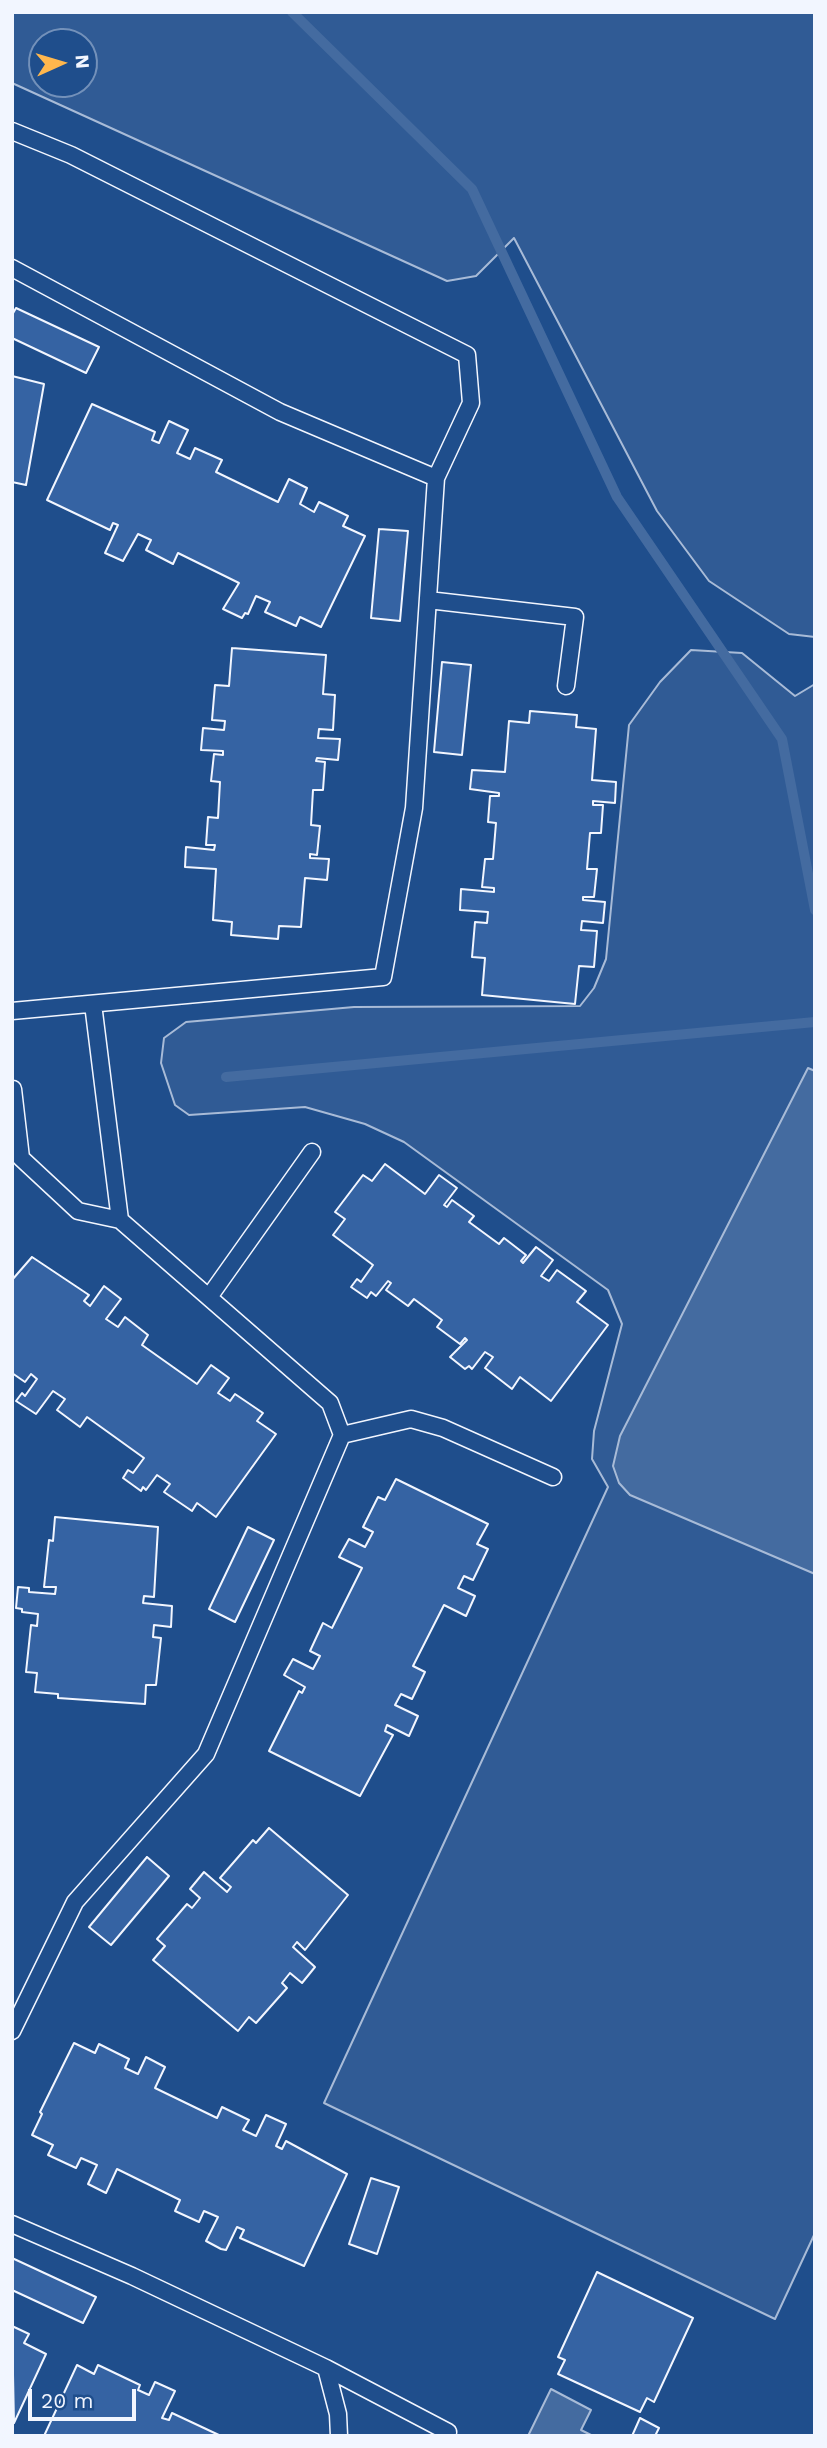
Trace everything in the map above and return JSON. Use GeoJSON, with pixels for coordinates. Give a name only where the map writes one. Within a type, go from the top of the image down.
{"type":"FeatureCollection","features":[{"type":"Feature","properties":{"kind":"lane"},"geometry":{"type":"LineString","coordinates":[[12,131],[71,155],[467,355],[471,403],[436,478],[414,808],[383,977],[12,1011]]}},
{"type":"Feature","properties":{"kind":"lane"},"geometry":{"type":"LineString","coordinates":[[12,268],[280,412],[436,478]]}},
{"type":"Feature","properties":{"kind":"lane"},"geometry":{"type":"LineString","coordinates":[[428,600],[575,617],[566,686]]}},
{"type":"Feature","properties":{"kind":"lane"},"geometry":{"type":"LineString","coordinates":[[93,1004],[120,1220]]}},
{"type":"Feature","properties":{"kind":"lane"},"geometry":{"type":"LineString","coordinates":[[12,2031],[75,1902],[206,1754],[342,1434],[330,1403],[120,1220],[78,1211],[21,1158],[13,1089]]}},
{"type":"Feature","properties":{"kind":"lane"},"geometry":{"type":"LineString","coordinates":[[209,1297],[312,1153]]}},
{"type":"Feature","properties":{"kind":"lane"},"geometry":{"type":"LineString","coordinates":[[342,1434],[411,1419],[443,1428],[553,1477]]}},
{"type":"Feature","properties":{"kind":"lane"},"geometry":{"type":"LineString","coordinates":[[12,2224],[132,2276],[326,2368],[447,2434]]}},
{"type":"Feature","properties":{"kind":"lane"},"geometry":{"type":"LineString","coordinates":[[326,2368],[338,2414],[339,2436]]}},
{"type":"Feature","properties":{"kind":"shaded area"},"geometry":{"type":"Polygon","coordinates":[[[12,12],[815,12],[815,637],[789,634],[709,581],[657,511],[514,238],[476,276],[447,281],[45,98],[98,98],[98,28],[28,28],[28,90],[12,83],[12,12]]]}},
{"type":"Feature","properties":{"kind":"shaded area"},"geometry":{"type":"Polygon","coordinates":[[[691,650],[742,653],[795,696],[815,684],[815,2233],[775,2319],[324,2103],[608,1487],[592,1459],[594,1431],[622,1324],[608,1290],[404,1142],[365,1124],[305,1107],[189,1115],[175,1105],[161,1063],[164,1038],[186,1022],[354,1007],[580,1006],[594,988],[606,959],[629,725],[660,682],[691,650]]]}},
{"type":"Feature","properties":{"kind":"shaded area"},"geometry":{"type":"Polygon","coordinates":[[[808,1068],[815,1071],[815,1574],[630,1495],[619,1483],[613,1466],[620,1436],[808,1068]]]}},
{"type":"Feature","properties":{"kind":"shaded area"},"geometry":{"type":"Polygon","coordinates":[[[551,2389],[591,2410],[581,2430],[593,2436],[528,2436],[551,2389]]]}},
{"type":"Feature","properties":{"kind":"building"},"geometry":{"type":"Polygon","coordinates":[[[16,308],[99,347],[86,373],[12,338],[12,315],[16,308]]]}},
{"type":"Feature","properties":{"kind":"building"},"geometry":{"type":"Polygon","coordinates":[[[12,376],[44,384],[26,485],[12,482],[12,376]]]}},
{"type":"Feature","properties":{"kind":"building"},"geometry":{"type":"Polygon","coordinates":[[[92,404],[155,432],[152,440],[159,443],[169,421],[188,430],[177,453],[190,459],[195,448],[222,460],[216,472],[278,502],[289,479],[307,488],[300,504],[314,512],[319,502],[348,516],[343,526],[365,536],[321,627],[300,617],[296,626],[265,612],[270,602],[256,596],[248,614],[245,613],[242,618],[223,609],[239,583],[178,553],[173,564],[146,550],[151,540],[138,534],[123,561],[105,553],[118,525],[113,523],[110,530],[47,500],[92,404]]]}},
{"type":"Feature","properties":{"kind":"building"},"geometry":{"type":"Polygon","coordinates":[[[379,529],[408,531],[400,621],[371,618],[379,529]]]}},
{"type":"Feature","properties":{"kind":"building"},"geometry":{"type":"Polygon","coordinates":[[[232,648],[326,655],[323,694],[335,695],[333,730],[319,729],[318,738],[340,739],[338,760],[317,758],[316,761],[325,762],[323,790],[313,790],[311,825],[320,826],[317,855],[310,854],[310,858],[329,859],[327,880],[305,878],[301,927],[279,926],[278,939],[231,935],[232,922],[213,920],[216,869],[185,867],[186,847],[214,850],[215,845],[206,845],[208,817],[218,818],[220,782],[211,781],[214,754],[223,755],[223,751],[201,750],[203,728],[224,730],[225,721],[212,720],[215,685],[229,686],[232,648]]]}},
{"type":"Feature","properties":{"kind":"building"},"geometry":{"type":"Polygon","coordinates":[[[442,662],[471,665],[462,755],[434,752],[442,662]]]}},
{"type":"Feature","properties":{"kind":"building"},"geometry":{"type":"Polygon","coordinates":[[[530,711],[577,715],[576,727],[596,729],[592,780],[616,782],[615,803],[593,801],[593,805],[603,805],[601,833],[590,833],[587,869],[597,869],[594,897],[583,897],[583,900],[605,902],[603,923],[582,921],[581,930],[597,931],[594,967],[579,966],[575,1004],[482,995],[485,958],[472,957],[475,922],[487,923],[488,912],[460,910],[461,889],[494,892],[494,888],[482,887],[485,859],[493,859],[496,823],[488,822],[490,796],[499,796],[499,793],[470,789],[472,770],[505,772],[509,721],[529,723],[530,711]]]}},
{"type":"Feature","properties":{"kind":"building"},"geometry":{"type":"Polygon","coordinates":[[[385,1164],[425,1194],[439,1175],[457,1188],[444,1205],[447,1207],[452,1200],[474,1216],[469,1222],[499,1244],[504,1238],[526,1255],[521,1261],[523,1263],[536,1247],[553,1260],[541,1276],[549,1281],[557,1270],[586,1291],[577,1302],[608,1325],[551,1401],[520,1377],[512,1389],[485,1368],[493,1357],[485,1352],[472,1369],[469,1366],[465,1369],[450,1357],[467,1340],[465,1338],[460,1344],[437,1327],[442,1320],[414,1299],[408,1306],[386,1290],[391,1283],[388,1281],[376,1296],[371,1292],[367,1298],[351,1287],[357,1279],[361,1282],[373,1265],[333,1235],[345,1219],[335,1212],[363,1175],[372,1181],[385,1164]]]}},
{"type":"Feature","properties":{"kind":"building"},"geometry":{"type":"Polygon","coordinates":[[[32,1257],[89,1295],[84,1301],[90,1306],[104,1286],[121,1299],[106,1319],[118,1327],[125,1317],[148,1335],[142,1345],[197,1384],[211,1365],[229,1378],[218,1393],[230,1401],[235,1394],[263,1413],[257,1421],[276,1434],[216,1517],[197,1503],[192,1511],[164,1492],[170,1484],[157,1475],[146,1490],[143,1487],[141,1491],[123,1478],[128,1470],[133,1473],[144,1458],[87,1417],[80,1427],[57,1410],[65,1399],[53,1391],[36,1414],[16,1401],[22,1393],[25,1396],[37,1379],[31,1374],[25,1382],[12,1373],[12,1280],[32,1257]]]}},
{"type":"Feature","properties":{"kind":"building"},"geometry":{"type":"Polygon","coordinates":[[[396,1479],[488,1524],[477,1544],[488,1549],[473,1580],[464,1576],[458,1588],[475,1596],[466,1616],[444,1605],[413,1666],[425,1672],[412,1699],[401,1694],[395,1705],[418,1716],[409,1736],[387,1725],[385,1731],[393,1735],[360,1796],[269,1751],[299,1691],[302,1693],[305,1687],[284,1675],[293,1659],[313,1669],[320,1656],[310,1651],[323,1623],[332,1628],[362,1568],[339,1557],[349,1539],[365,1547],[373,1532],[363,1527],[378,1497],[385,1500],[396,1479]]]}},
{"type":"Feature","properties":{"kind":"building"},"geometry":{"type":"Polygon","coordinates":[[[55,1517],[158,1527],[154,1597],[144,1596],[143,1603],[172,1606],[171,1627],[154,1625],[153,1637],[161,1638],[156,1685],[146,1685],[145,1704],[58,1698],[58,1694],[35,1692],[37,1673],[26,1672],[31,1625],[37,1626],[38,1614],[22,1612],[22,1609],[16,1608],[18,1587],[29,1588],[29,1592],[55,1594],[56,1587],[44,1587],[49,1540],[53,1541],[55,1517]]]}},
{"type":"Feature","properties":{"kind":"building"},"geometry":{"type":"Polygon","coordinates":[[[248,1527],[274,1540],[235,1622],[209,1609],[248,1527]]]}},
{"type":"Feature","properties":{"kind":"building"},"geometry":{"type":"Polygon","coordinates":[[[269,1828],[348,1895],[305,1950],[297,1942],[293,1947],[315,1967],[302,1983],[290,1973],[282,1983],[287,1988],[256,2023],[249,2017],[238,2031],[153,1960],[165,1946],[157,1939],[187,1904],[192,1908],[200,1898],[190,1889],[204,1872],[227,1892],[231,1887],[220,1878],[253,1840],[256,1843],[269,1828]]]}},
{"type":"Feature","properties":{"kind":"building"},"geometry":{"type":"Polygon","coordinates":[[[147,1857],[169,1876],[111,1945],[89,1927],[147,1857]]]}},
{"type":"Feature","properties":{"kind":"building"},"geometry":{"type":"Polygon","coordinates":[[[74,2043],[95,2053],[99,2044],[129,2059],[125,2068],[138,2074],[146,2057],[165,2067],[155,2088],[217,2118],[222,2107],[249,2120],[243,2130],[256,2136],[266,2115],[286,2124],[276,2146],[282,2149],[286,2141],[347,2174],[304,2266],[240,2238],[244,2230],[237,2227],[226,2250],[221,2249],[206,2241],[218,2217],[204,2211],[199,2222],[175,2211],[180,2200],[117,2169],[106,2193],[88,2184],[97,2165],[81,2158],[76,2168],[48,2155],[53,2145],[32,2135],[42,2114],[40,2112],[74,2043]]]}},
{"type":"Feature","properties":{"kind":"building"},"geometry":{"type":"Polygon","coordinates":[[[371,2178],[399,2187],[377,2254],[349,2244],[371,2178]]]}},
{"type":"Feature","properties":{"kind":"building"},"geometry":{"type":"Polygon","coordinates":[[[12,2258],[96,2297],[83,2323],[12,2290],[12,2258]]]}},
{"type":"Feature","properties":{"kind":"building"},"geometry":{"type":"Polygon","coordinates":[[[597,2272],[693,2318],[654,2402],[647,2398],[640,2412],[558,2374],[565,2360],[558,2357],[597,2272]]]}},
{"type":"Feature","properties":{"kind":"building"},"geometry":{"type":"Polygon","coordinates":[[[12,2326],[29,2334],[24,2343],[46,2354],[14,2423],[12,2326]]]}},
{"type":"Feature","properties":{"kind":"building"},"geometry":{"type":"Polygon","coordinates":[[[77,2365],[94,2374],[98,2365],[140,2385],[138,2390],[149,2395],[155,2382],[175,2391],[162,2418],[169,2420],[172,2413],[221,2436],[44,2436],[77,2365]]]}},
{"type":"Feature","properties":{"kind":"building"},"geometry":{"type":"Polygon","coordinates":[[[640,2418],[659,2428],[655,2436],[632,2436],[640,2418]]]}},
{"type":"Feature","properties":{"kind":"waterway"},"geometry":{"type":"LineString","coordinates":[[292,12],[472,189],[617,497],[782,739],[815,910]]}},
{"type":"Feature","properties":{"kind":"waterway"},"geometry":{"type":"LineString","coordinates":[[226,1077],[815,1022]]}}]}
